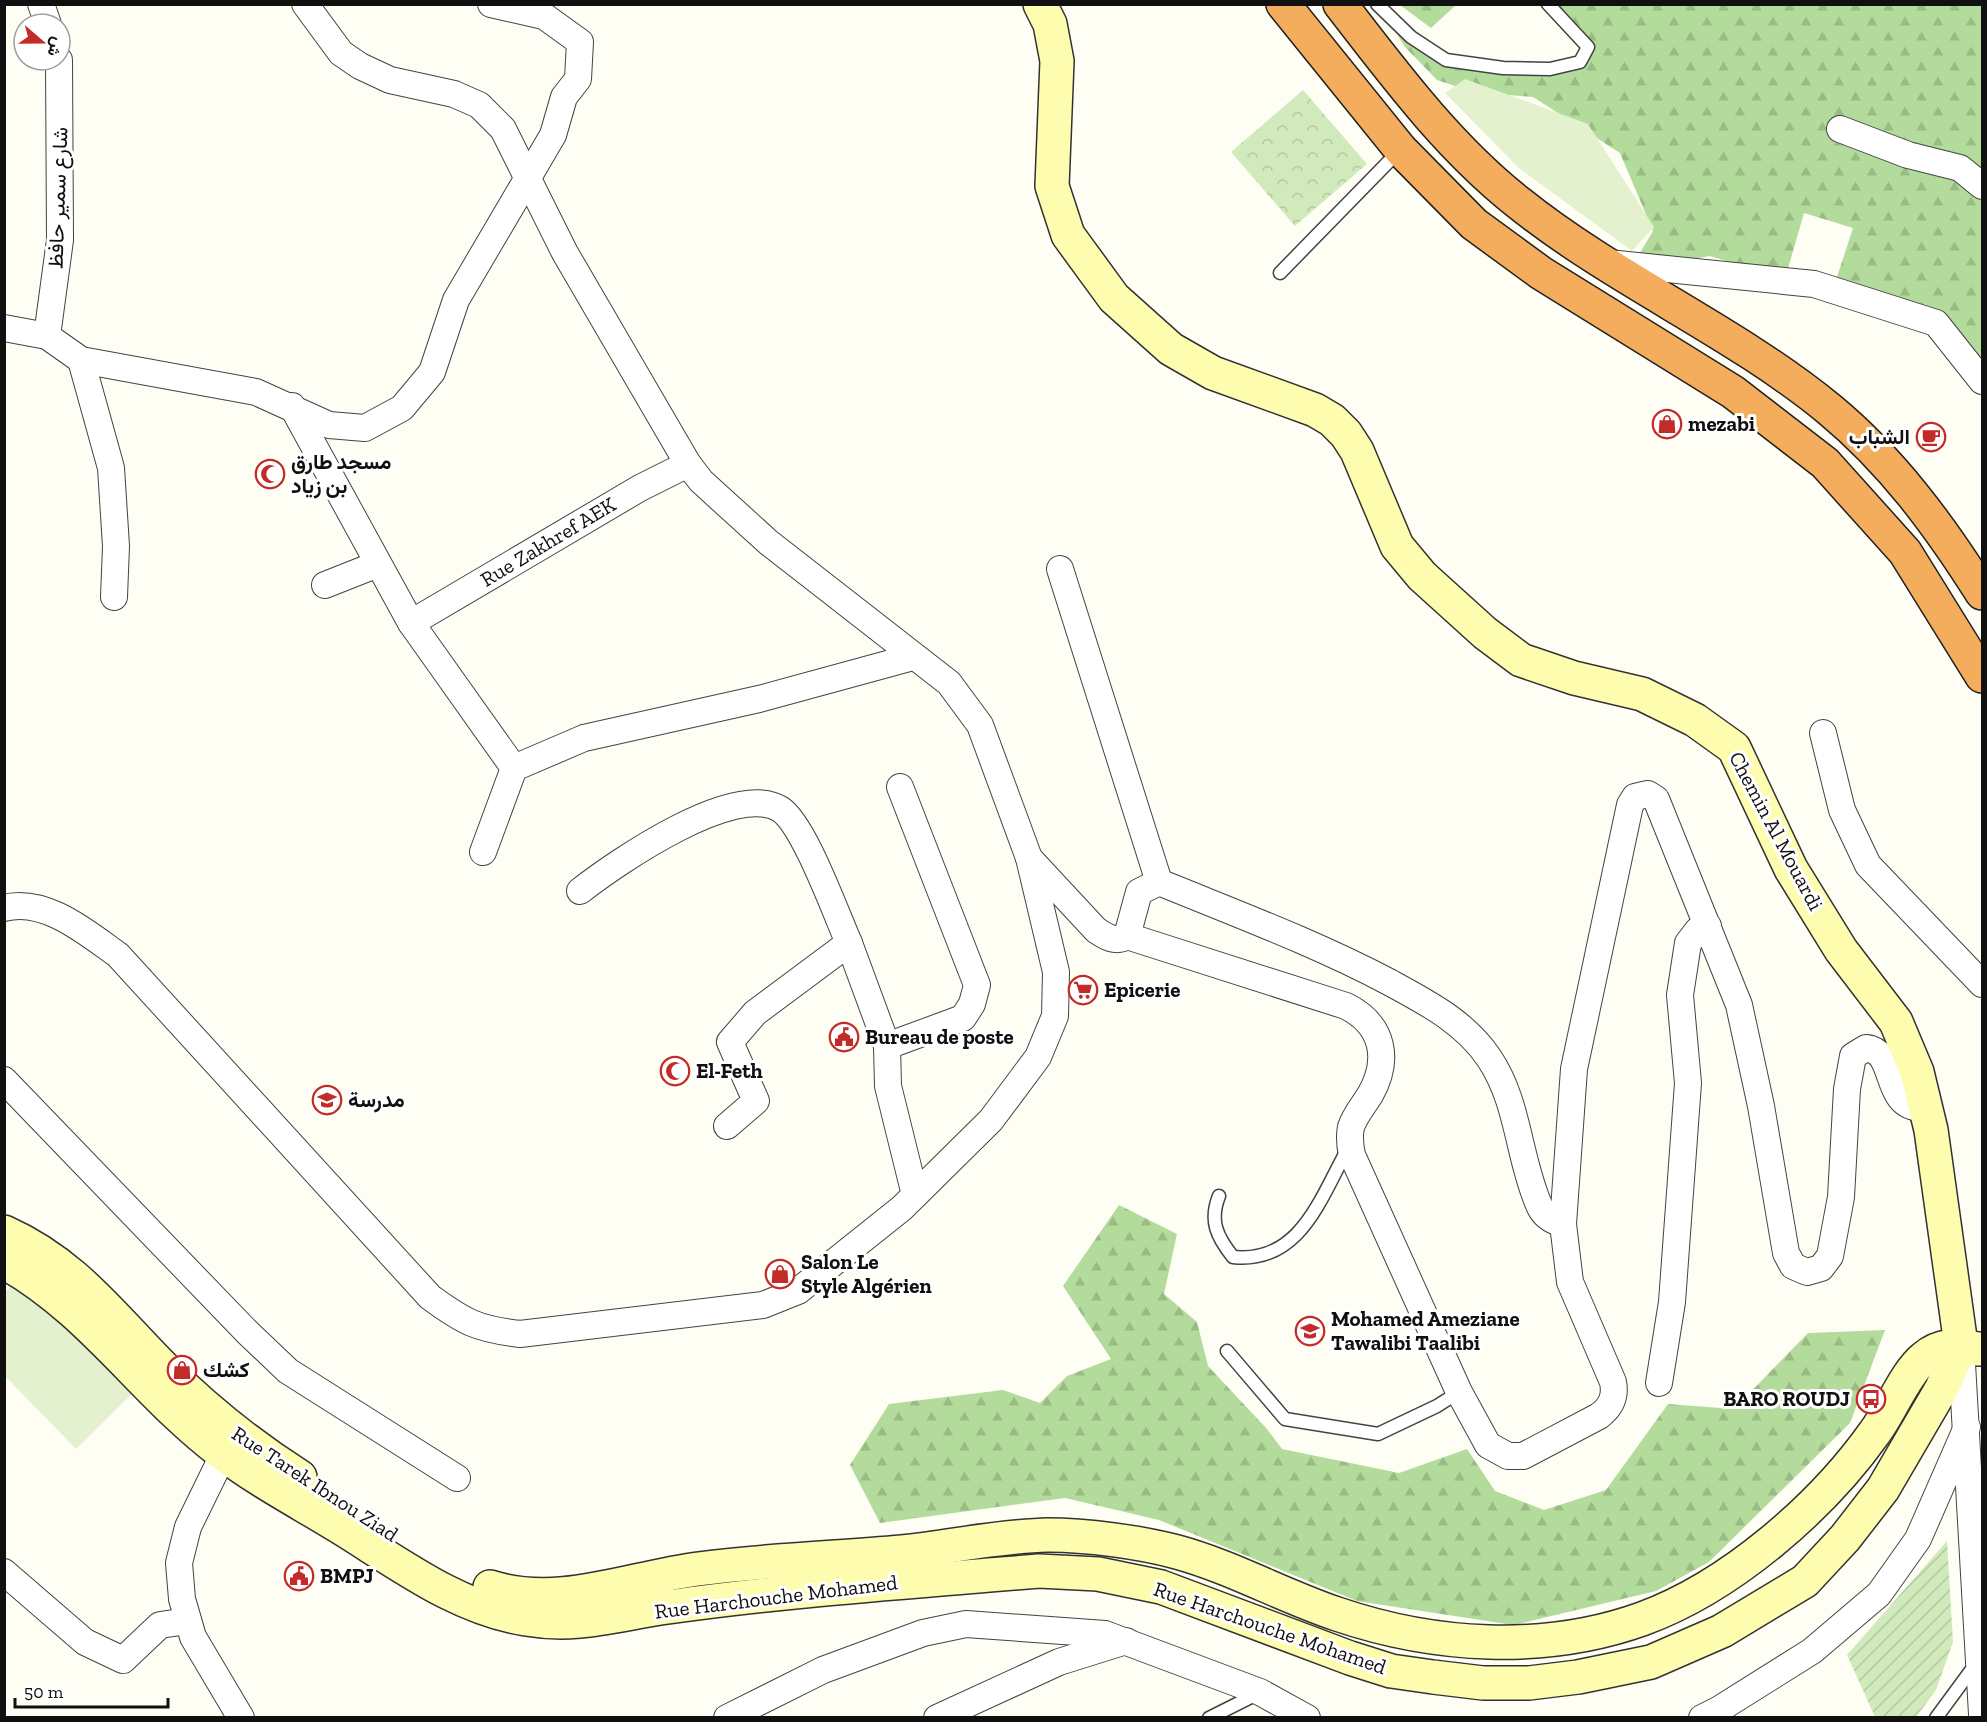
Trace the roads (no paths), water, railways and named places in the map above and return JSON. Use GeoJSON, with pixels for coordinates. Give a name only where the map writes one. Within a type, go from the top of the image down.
{"type":"FeatureCollection","features":[{"type":"Feature","properties":{"kind":"highway"},"geometry":{"type":"LineString","coordinates":[[1283,4],[1401,150],[1452,204],[1498,244],[1732,392],[1812,451],[1838,475],[1905,552],[1983,676]]}},
{"type":"Feature","properties":{"kind":"highway"},"geometry":{"type":"LineString","coordinates":[[1340,4],[1463,152],[1526,208],[1607,263],[1744,350],[1827,408],[1851,428],[1883,459],[1931,515],[1983,593]]}},
{"type":"Feature","properties":{"kind":"street"},"geometry":{"type":"LineString","coordinates":[[4,908],[18,904],[67,918],[118,955],[430,1297],[459,1319],[486,1330],[520,1334],[763,1305],[798,1291],[915,1195],[990,1120],[1020,1084],[1038,1057],[1055,1016],[1056,972],[1029,858],[980,725],[949,682],[913,657],[768,542],[701,481],[688,464],[565,253],[503,129],[479,105],[454,94],[390,80],[360,66],[341,53],[305,4]]}},
{"type":"Feature","properties":{"kind":"street"},"geometry":{"type":"LineString","coordinates":[[4,328],[47,336],[81,360],[256,392],[292,406],[329,425],[365,428],[402,408],[432,372],[456,300],[553,135],[564,97],[578,79],[580,42],[544,16],[490,4]]}},
{"type":"Feature","properties":{"kind":"street","name":"Chemin Al Mouardi"},"geometry":{"type":"LineString","coordinates":[[1040,4],[1050,24],[1057,61],[1052,186],[1068,235],[1114,298],[1179,354],[1213,373],[1315,410],[1332,420],[1347,434],[1357,451],[1397,546],[1422,576],[1485,633],[1521,660],[1575,678],[1642,694],[1695,720],[1734,748],[1791,869],[1841,950],[1896,1022],[1917,1072],[1972,1347]]}},
{"type":"Feature","properties":{"kind":"street","name":"شارع سمير حافظ"},"geometry":{"type":"LineString","coordinates":[[47,336],[60,240],[60,72]]}},
{"type":"Feature","properties":{"kind":"street"},"geometry":{"type":"LineString","coordinates":[[1840,129],[1908,154],[1960,168],[1983,186]]}},
{"type":"Feature","properties":{"kind":"street"},"geometry":{"type":"LineString","coordinates":[[1607,263],[1814,284],[1936,323],[1983,381]]}},
{"type":"Feature","properties":{"kind":"street"},"geometry":{"type":"LineString","coordinates":[[81,360],[111,468],[116,546],[114,597]]}},
{"type":"Feature","properties":{"kind":"street"},"geometry":{"type":"LineString","coordinates":[[292,406],[411,623],[514,768]]}},
{"type":"Feature","properties":{"kind":"street","name":"Rue Zakhref AEK"},"geometry":{"type":"LineString","coordinates":[[411,623],[640,488],[688,464]]}},
{"type":"Feature","properties":{"kind":"street"},"geometry":{"type":"LineString","coordinates":[[325,585],[378,564]]}},
{"type":"Feature","properties":{"kind":"street"},"geometry":{"type":"LineString","coordinates":[[1060,569],[1159,882]]}},
{"type":"Feature","properties":{"kind":"street"},"geometry":{"type":"LineString","coordinates":[[483,852],[514,768],[584,738],[759,699],[913,657]]}},
{"type":"Feature","properties":{"kind":"street"},"geometry":{"type":"LineString","coordinates":[[1823,733],[1842,810],[1868,865],[1983,984]]}},
{"type":"Feature","properties":{"kind":"street"},"geometry":{"type":"LineString","coordinates":[[887,1046],[963,1018],[972,1004],[977,985],[900,787]]}},
{"type":"Feature","properties":{"kind":"street"},"geometry":{"type":"LineString","coordinates":[[1127,936],[1346,1006],[1367,1020],[1380,1041],[1382,1066],[1371,1093],[1351,1127],[1350,1146],[1459,1392],[1488,1445],[1508,1456],[1523,1456],[1599,1416],[1609,1407],[1614,1395],[1613,1382],[1570,1282],[1563,1224],[1574,1069],[1630,805],[1638,795],[1648,794],[1656,799],[1739,1005],[1761,1106],[1786,1253],[1793,1266],[1807,1272],[1817,1270],[1830,1256],[1841,1197],[1847,1089],[1853,1056],[1866,1048],[1876,1051],[1884,1061],[1897,1096],[1912,1107],[1925,1108]]}},
{"type":"Feature","properties":{"kind":"street"},"geometry":{"type":"LineString","coordinates":[[580,891],[622,859],[717,810],[757,801],[781,809],[798,828],[849,943],[887,1046],[888,1086],[915,1195]]}},
{"type":"Feature","properties":{"kind":"street"},"geometry":{"type":"LineString","coordinates":[[1029,858],[1096,930],[1109,938],[1121,940],[1127,936],[1139,892],[1159,882],[1335,954],[1430,1004],[1463,1028],[1489,1058],[1508,1094],[1539,1204],[1551,1219],[1563,1224]]}},
{"type":"Feature","properties":{"kind":"street"},"geometry":{"type":"LineString","coordinates":[[1659,1383],[1672,1302],[1688,1083],[1680,995],[1688,943],[1698,930],[1708,926]]}},
{"type":"Feature","properties":{"kind":"street"},"geometry":{"type":"LineString","coordinates":[[727,1126],[756,1101],[730,1042],[755,1013],[849,943]]}},
{"type":"Feature","properties":{"kind":"street"},"geometry":{"type":"LineString","coordinates":[[4,1080],[247,1332],[288,1371],[457,1478]]}},
{"type":"Feature","properties":{"kind":"street","name":"Rue Tarek Ibnou Ziad"},"geometry":{"type":"LineString","coordinates":[[4,1232],[55,1259],[70,1272],[164,1369],[229,1443]]}},
{"type":"Feature","properties":{"kind":"street","name":"Rue Tarek Ibnou Ziad"},"geometry":{"type":"LineString","coordinates":[[4,1262],[57,1296],[163,1403],[229,1443],[447,1593],[506,1604]]}},
{"type":"Feature","properties":{"kind":"street"},"geometry":{"type":"LineString","coordinates":[[1972,1347],[1967,1427],[1983,1714]]}},
{"type":"Feature","properties":{"kind":"street","name":"Rue Harchouche Mohamed"},"geometry":{"type":"LineString","coordinates":[[506,1604],[531,1597],[554,1596],[655,1575],[738,1563],[901,1552],[1048,1535],[1130,1543],[1179,1553],[1338,1615],[1429,1638],[1505,1644],[1583,1633],[1641,1619],[1693,1594],[1757,1553],[1829,1488],[1858,1454],[1921,1359],[1940,1349],[1972,1347]]}},
{"type":"Feature","properties":{"kind":"street","name":"Rue Harchouche Mohamed"},"geometry":{"type":"LineString","coordinates":[[506,1604],[544,1621],[579,1622],[610,1619],[667,1607],[900,1582],[1039,1571],[1098,1574],[1161,1587],[1391,1671],[1483,1683],[1529,1683],[1578,1677],[1651,1662],[1722,1632],[1805,1581],[1845,1538],[1883,1489],[1937,1397],[1972,1347]]}},
{"type":"Feature","properties":{"kind":"street"},"geometry":{"type":"LineString","coordinates":[[1702,1718],[1812,1651],[1879,1594],[1918,1539],[1967,1427]]}},
{"type":"Feature","properties":{"kind":"street"},"geometry":{"type":"LineString","coordinates":[[229,1443],[188,1527],[179,1563],[182,1599],[193,1637],[241,1718]]}},
{"type":"Feature","properties":{"kind":"street"},"geometry":{"type":"LineString","coordinates":[[4,1572],[85,1642],[123,1660],[160,1625],[188,1621]]}},
{"type":"Feature","properties":{"kind":"street"},"geometry":{"type":"LineString","coordinates":[[727,1718],[823,1670],[922,1633],[966,1624],[1105,1634],[1260,1692],[1307,1718]]}},
{"type":"Feature","properties":{"kind":"street"},"geometry":{"type":"LineString","coordinates":[[937,1718],[969,1711],[1059,1662],[1126,1641]]}},
{"type":"Feature","properties":{"kind":"lane"},"geometry":{"type":"LineString","coordinates":[[1377,4],[1411,37],[1446,60],[1503,68],[1550,69],[1580,62],[1588,47],[1548,4]]}},
{"type":"Feature","properties":{"kind":"lane"},"geometry":{"type":"LineString","coordinates":[[1280,273],[1401,150]]}},
{"type":"Feature","properties":{"kind":"lane"},"geometry":{"type":"LineString","coordinates":[[1219,1196],[1214,1209],[1219,1239],[1233,1257],[1253,1259],[1292,1241],[1303,1230],[1350,1146]]}},
{"type":"Feature","properties":{"kind":"lane"},"geometry":{"type":"LineString","coordinates":[[1227,1351],[1285,1419],[1378,1434],[1437,1406],[1459,1392]]}},
{"type":"Feature","properties":{"kind":"lane"},"geometry":{"type":"LineString","coordinates":[[1936,1718],[1980,1660]]}},
{"type":"Feature","properties":{"kind":"lane"},"geometry":{"type":"LineString","coordinates":[[1209,1718],[1260,1692]]}},
{"type":"Feature","properties":{"kind":"place","name":"mezabi"},"geometry":{"type":"Point","coordinates":[1667,424]}},
{"type":"Feature","properties":{"kind":"place","name":"الشباب"},"geometry":{"type":"Point","coordinates":[1931,437]}},
{"type":"Feature","properties":{"kind":"place","name":"مسجد طارق بن زياد"},"geometry":{"type":"Point","coordinates":[270,474]}},
{"type":"Feature","properties":{"kind":"place","name":"Epicerie"},"geometry":{"type":"Point","coordinates":[1083,990]}},
{"type":"Feature","properties":{"kind":"place","name":"Bureau de poste"},"geometry":{"type":"Point","coordinates":[844,1037]}},
{"type":"Feature","properties":{"kind":"place","name":"El-Feth"},"geometry":{"type":"Point","coordinates":[675,1071]}},
{"type":"Feature","properties":{"kind":"place","name":"مدرسة"},"geometry":{"type":"Point","coordinates":[327,1100]}},
{"type":"Feature","properties":{"kind":"place","name":"Salon Le Style Algérien"},"geometry":{"type":"Point","coordinates":[780,1274]}},
{"type":"Feature","properties":{"kind":"place","name":"Mohamed Ameziane Tawalibi Taalibi"},"geometry":{"type":"Point","coordinates":[1310,1331]}},
{"type":"Feature","properties":{"kind":"place","name":"كشك"},"geometry":{"type":"Point","coordinates":[182,1370]}},
{"type":"Feature","properties":{"kind":"place","name":"BARO ROUDJ"},"geometry":{"type":"Point","coordinates":[1871,1399]}},
{"type":"Feature","properties":{"kind":"place","name":"BMPJ"},"geometry":{"type":"Point","coordinates":[299,1576]}}]}
